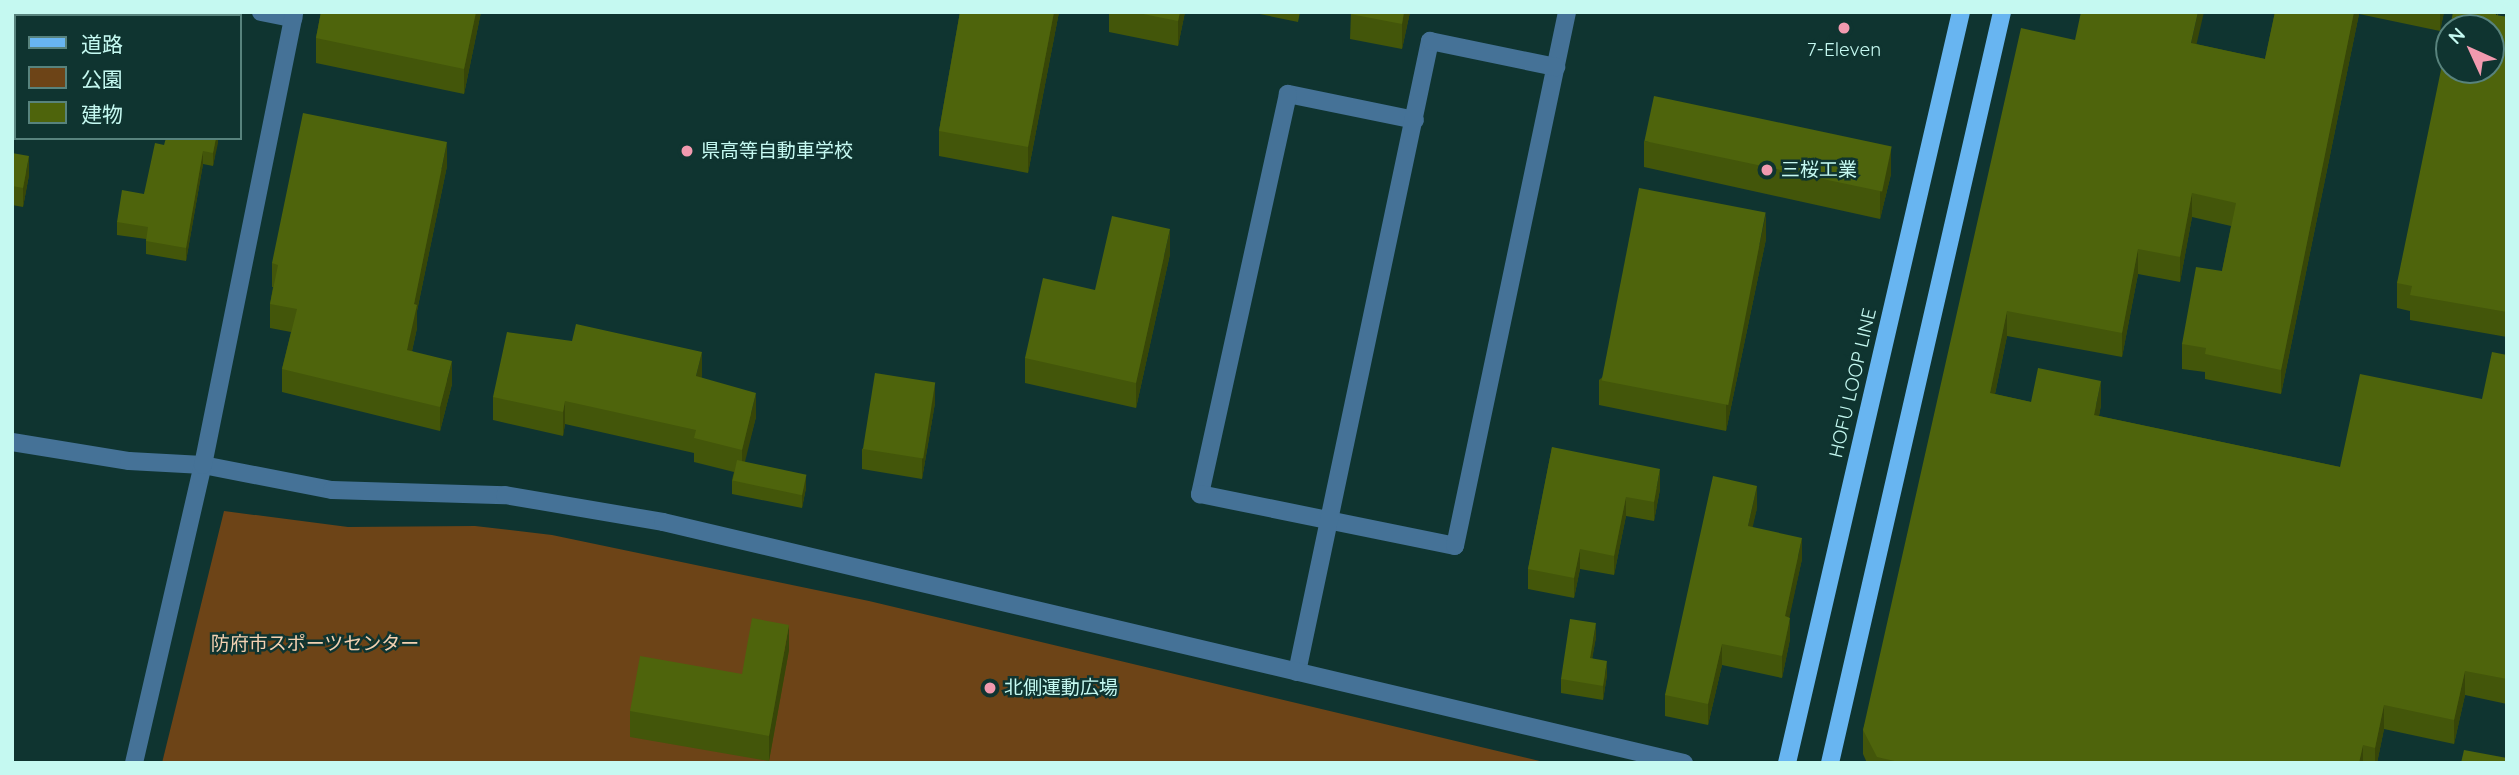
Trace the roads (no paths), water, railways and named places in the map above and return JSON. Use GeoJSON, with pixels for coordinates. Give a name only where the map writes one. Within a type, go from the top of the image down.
{"type":"FeatureCollection","features":[{"type":"Feature","properties":{"kind":"main road","name":"HOFU LOOP LINE"},"geometry":{"type":"LineString","coordinates":[[1787,763],[1961,12]]}},
{"type":"Feature","properties":{"kind":"main road"},"geometry":{"type":"LineString","coordinates":[[1830,763],[2002,12]]}},
{"type":"Feature","properties":{"kind":"street"},"geometry":{"type":"LineString","coordinates":[[134,763],[203,466],[294,15],[261,12]]}},
{"type":"Feature","properties":{"kind":"street"},"geometry":{"type":"LineString","coordinates":[[1415,120],[1288,94],[1200,494],[1455,546],[1567,12]]}},
{"type":"Feature","properties":{"kind":"street"},"geometry":{"type":"LineString","coordinates":[[1297,672],[1430,41],[1556,67]]}},
{"type":"Feature","properties":{"kind":"street"},"geometry":{"type":"LineString","coordinates":[[12,442],[129,461],[203,466],[332,490],[505,495],[663,522],[1684,763]]}},
{"type":"Feature","properties":{"kind":"place","name":"7-Eleven"},"geometry":{"type":"Point","coordinates":[1844,28]}},
{"type":"Feature","properties":{"kind":"place","name":"県高等自動車学校"},"geometry":{"type":"Point","coordinates":[687,151]}},
{"type":"Feature","properties":{"kind":"place","name":"三桜工業"},"geometry":{"type":"Point","coordinates":[1767,170]}},
{"type":"Feature","properties":{"kind":"place","name":"北側運動広場"},"geometry":{"type":"Point","coordinates":[990,688]}},
{"type":"Feature","properties":{"kind":"park label","name":"防府市スポーツセンター"},"geometry":{"type":"Point","coordinates":[315,644]}}]}
